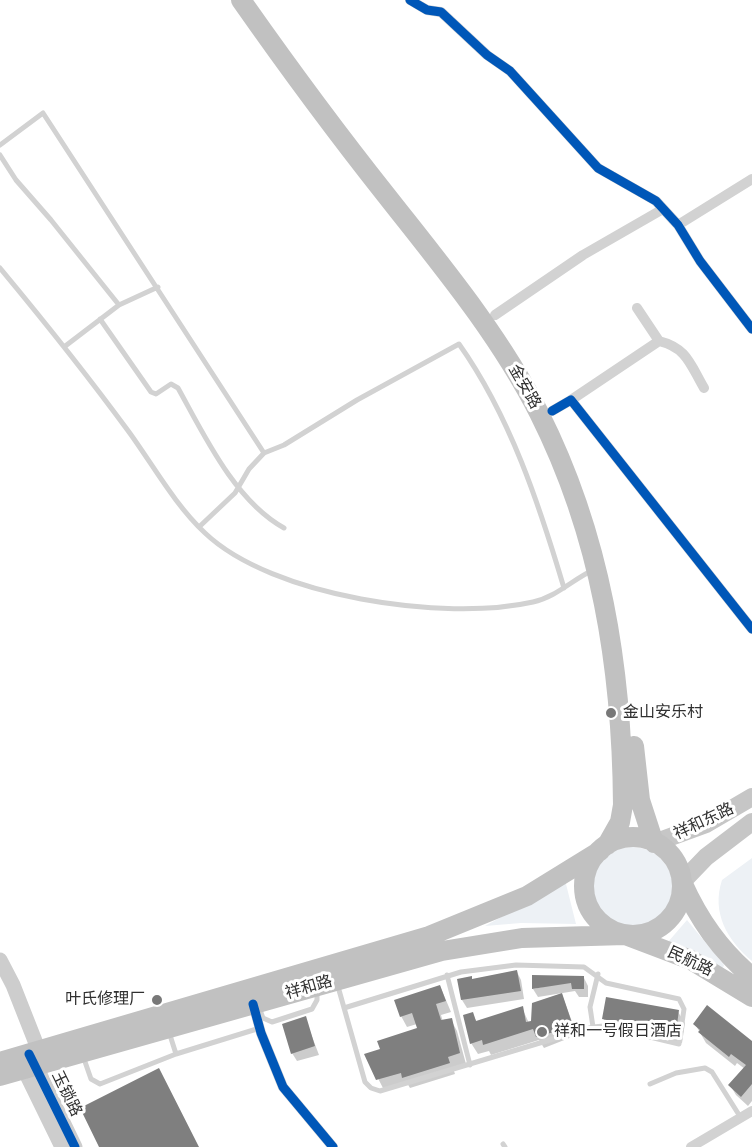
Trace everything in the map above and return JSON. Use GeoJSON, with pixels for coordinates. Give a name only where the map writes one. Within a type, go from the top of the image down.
{"type":"FeatureCollection","features":[{"type":"Feature","properties":{"kind":"highway","name":"金安路"},"geometry":{"type":"LineString","coordinates":[[241,0],[322,114],[470,301],[513,367],[538,412],[563,466],[598,567],[611,637],[623,795],[620,822],[603,848]]}},
{"type":"Feature","properties":{"kind":"highway","name":"金安路"},"geometry":{"type":"LineString","coordinates":[[257,0],[333,106],[495,315],[552,411],[588,493],[614,580],[624,635],[637,782],[645,818],[654,843]]}},
{"type":"Feature","properties":{"kind":"highway"},"geometry":{"type":"LineString","coordinates":[[633,838],[654,843],[672,857],[682,882],[677,908],[667,922],[652,932],[625,935],[601,923],[586,901],[586,874],[603,848],[633,838]]}},
{"type":"Feature","properties":{"kind":"highway","name":"祥和路"},"geometry":{"type":"LineString","coordinates":[[16,1061],[429,936],[527,896],[603,848]]}},
{"type":"Feature","properties":{"kind":"highway","name":"民航路"},"geometry":{"type":"LineString","coordinates":[[682,882],[698,915],[717,943],[752,977]]}},
{"type":"Feature","properties":{"kind":"highway","name":"祥和路"},"geometry":{"type":"LineString","coordinates":[[16,1061],[82,1053],[336,980],[482,943],[541,937],[625,935]]}},
{"type":"Feature","properties":{"kind":"highway","name":"民航路"},"geometry":{"type":"LineString","coordinates":[[625,935],[691,960],[752,997]]}},
{"type":"Feature","properties":{"kind":"main road","name":"祥和东路"},"geometry":{"type":"LineString","coordinates":[[654,843],[706,824],[752,797]]}},
{"type":"Feature","properties":{"kind":"main road","name":"祥和东路"},"geometry":{"type":"LineString","coordinates":[[682,882],[719,846],[752,822]]}},
{"type":"Feature","properties":{"kind":"street"},"geometry":{"type":"LineString","coordinates":[[410,0],[427,10],[441,12],[487,55],[510,71],[598,168],[656,201],[678,225],[700,261],[752,328]]}},
{"type":"Feature","properties":{"kind":"street"},"geometry":{"type":"LineString","coordinates":[[678,225],[752,179]]}},
{"type":"Feature","properties":{"kind":"street"},"geometry":{"type":"LineString","coordinates":[[495,315],[583,255],[663,209]]}},
{"type":"Feature","properties":{"kind":"street"},"geometry":{"type":"LineString","coordinates":[[637,308],[659,341],[676,346],[681,351],[704,388]]}},
{"type":"Feature","properties":{"kind":"street"},"geometry":{"type":"LineString","coordinates":[[552,411],[659,341]]}},
{"type":"Feature","properties":{"kind":"street"},"geometry":{"type":"LineString","coordinates":[[571,400],[752,629]]}},
{"type":"Feature","properties":{"kind":"street"},"geometry":{"type":"LineString","coordinates":[[0,960],[13,985],[16,1061]]}},
{"type":"Feature","properties":{"kind":"street"},"geometry":{"type":"LineString","coordinates":[[255,1003],[260,1029],[283,1088],[333,1147]]}},
{"type":"Feature","properties":{"kind":"street","name":"玉锁路"},"geometry":{"type":"LineString","coordinates":[[16,1061],[62,1147]]}},
{"type":"Feature","properties":{"kind":"street","name":"玉锁路"},"geometry":{"type":"LineString","coordinates":[[16,1061],[75,1147]]}},
{"type":"Feature","properties":{"kind":"street"},"geometry":{"type":"LineString","coordinates":[[691,1147],[752,1111]]}},
{"type":"Feature","properties":{"kind":"lane"},"geometry":{"type":"LineString","coordinates":[[0,145],[44,113],[159,287],[264,453]]}},
{"type":"Feature","properties":{"kind":"lane"},"geometry":{"type":"LineString","coordinates":[[0,155],[16,180],[51,220],[118,305]]}},
{"type":"Feature","properties":{"kind":"lane"},"geometry":{"type":"LineString","coordinates":[[0,268],[64,347],[199,527],[217,544],[245,562],[325,591],[374,602],[423,607],[477,607],[533,602],[564,588],[598,567]]}},
{"type":"Feature","properties":{"kind":"lane"},"geometry":{"type":"LineString","coordinates":[[64,347],[118,305],[159,287]]}},
{"type":"Feature","properties":{"kind":"lane"},"geometry":{"type":"LineString","coordinates":[[100,319],[151,392],[156,394],[171,384],[178,388],[211,448],[239,485],[259,509],[284,528]]}},
{"type":"Feature","properties":{"kind":"lane"},"geometry":{"type":"LineString","coordinates":[[199,527],[235,494],[239,485],[264,453],[284,445],[357,399],[459,344],[495,406],[523,467],[564,588]]}},
{"type":"Feature","properties":{"kind":"lane"},"geometry":{"type":"LineString","coordinates":[[336,980],[365,1082],[375,1090],[604,1026],[679,1044],[684,1009],[679,999],[606,983],[598,974],[584,966],[516,965],[447,975],[344,1008]]}},
{"type":"Feature","properties":{"kind":"lane"},"geometry":{"type":"LineString","coordinates":[[593,1028],[590,1007],[598,974]]}},
{"type":"Feature","properties":{"kind":"lane"},"geometry":{"type":"LineString","coordinates":[[447,975],[470,1065]]}},
{"type":"Feature","properties":{"kind":"lane"},"geometry":{"type":"LineString","coordinates":[[168,1028],[176,1054]]}},
{"type":"Feature","properties":{"kind":"lane"},"geometry":{"type":"LineString","coordinates":[[82,1053],[91,1079],[100,1084],[176,1054],[260,1029]]}},
{"type":"Feature","properties":{"kind":"lane"},"geometry":{"type":"LineString","coordinates":[[650,1084],[675,1073],[705,1068],[712,1072],[741,1118]]}},
{"type":"Feature","properties":{"kind":"shaded area"},"geometry":{"type":"Polygon","coordinates":[[[632,847],[648,850],[661,859],[670,872],[673,888],[670,904],[661,917],[648,926],[632,929],[616,926],[603,917],[594,904],[591,888],[594,872],[603,859],[616,850],[632,847]]]}},
{"type":"Feature","properties":{"kind":"shaded area"},"geometry":{"type":"Polygon","coordinates":[[[752,858],[752,961],[736,945],[724,925],[720,915],[719,892],[722,880],[752,858]]]}},
{"type":"Feature","properties":{"kind":"shaded area"},"geometry":{"type":"Polygon","coordinates":[[[563,883],[566,884],[576,924],[521,923],[485,926],[563,883]]]}},
{"type":"Feature","properties":{"kind":"shaded area"},"geometry":{"type":"Polygon","coordinates":[[[687,920],[724,965],[723,968],[668,942],[687,920]]]}},
{"type":"Feature","properties":{"kind":"building"},"geometry":{"type":"Polygon","coordinates":[[[517,970],[521,991],[461,1000],[457,979],[472,976],[472,979],[517,970]]]}},
{"type":"Feature","properties":{"kind":"building"},"geometry":{"type":"Polygon","coordinates":[[[532,975],[584,976],[584,989],[572,989],[571,983],[532,989],[532,975]]]}},
{"type":"Feature","properties":{"kind":"building"},"geometry":{"type":"Polygon","coordinates":[[[440,985],[446,1001],[436,1004],[441,1020],[452,1018],[460,1053],[448,1057],[450,1063],[402,1078],[401,1073],[376,1080],[364,1054],[380,1049],[377,1041],[417,1028],[412,1013],[400,1017],[394,1000],[440,985]]]}},
{"type":"Feature","properties":{"kind":"building"},"geometry":{"type":"Polygon","coordinates":[[[562,993],[572,1023],[560,1027],[561,1030],[536,1037],[533,1029],[483,1045],[482,1040],[470,1044],[463,1015],[473,1012],[476,1021],[523,1006],[526,1022],[531,1021],[532,1003],[562,993]]]}},
{"type":"Feature","properties":{"kind":"building"},"geometry":{"type":"Polygon","coordinates":[[[606,997],[679,1010],[676,1032],[664,1030],[664,1032],[602,1019],[606,997]]]}},
{"type":"Feature","properties":{"kind":"building"},"geometry":{"type":"Polygon","coordinates":[[[707,1005],[752,1041],[752,1084],[741,1097],[728,1085],[746,1065],[731,1054],[729,1057],[698,1032],[700,1030],[693,1024],[707,1005]]]}},
{"type":"Feature","properties":{"kind":"building"},"geometry":{"type":"Polygon","coordinates":[[[306,1016],[315,1046],[291,1054],[282,1024],[306,1016]]]}},
{"type":"Feature","properties":{"kind":"building"},"geometry":{"type":"Polygon","coordinates":[[[159,1068],[199,1147],[99,1147],[80,1108],[159,1068]]]}},
{"type":"Feature","properties":{"kind":"cycle path"},"geometry":{"type":"LineString","coordinates":[[410,0],[427,10],[441,12],[487,55],[510,71],[598,168],[656,201],[678,225],[700,261],[752,329]]}},
{"type":"Feature","properties":{"kind":"cycle path"},"geometry":{"type":"LineString","coordinates":[[552,411],[571,400],[752,629]]}},
{"type":"Feature","properties":{"kind":"cycle path"},"geometry":{"type":"LineString","coordinates":[[253,1004],[261,1033],[283,1087],[333,1147]]}},
{"type":"Feature","properties":{"kind":"cycle path"},"geometry":{"type":"LineString","coordinates":[[29,1054],[75,1147]]}},
{"type":"Feature","properties":{"kind":"place","name":"金山安乐村"},"geometry":{"type":"Point","coordinates":[611,713]}},
{"type":"Feature","properties":{"kind":"place","name":"叶氏修理厂"},"geometry":{"type":"Point","coordinates":[157,1000]}},
{"type":"Feature","properties":{"kind":"place","name":"祥和一号假日酒店"},"geometry":{"type":"Point","coordinates":[542,1032]}}]}
